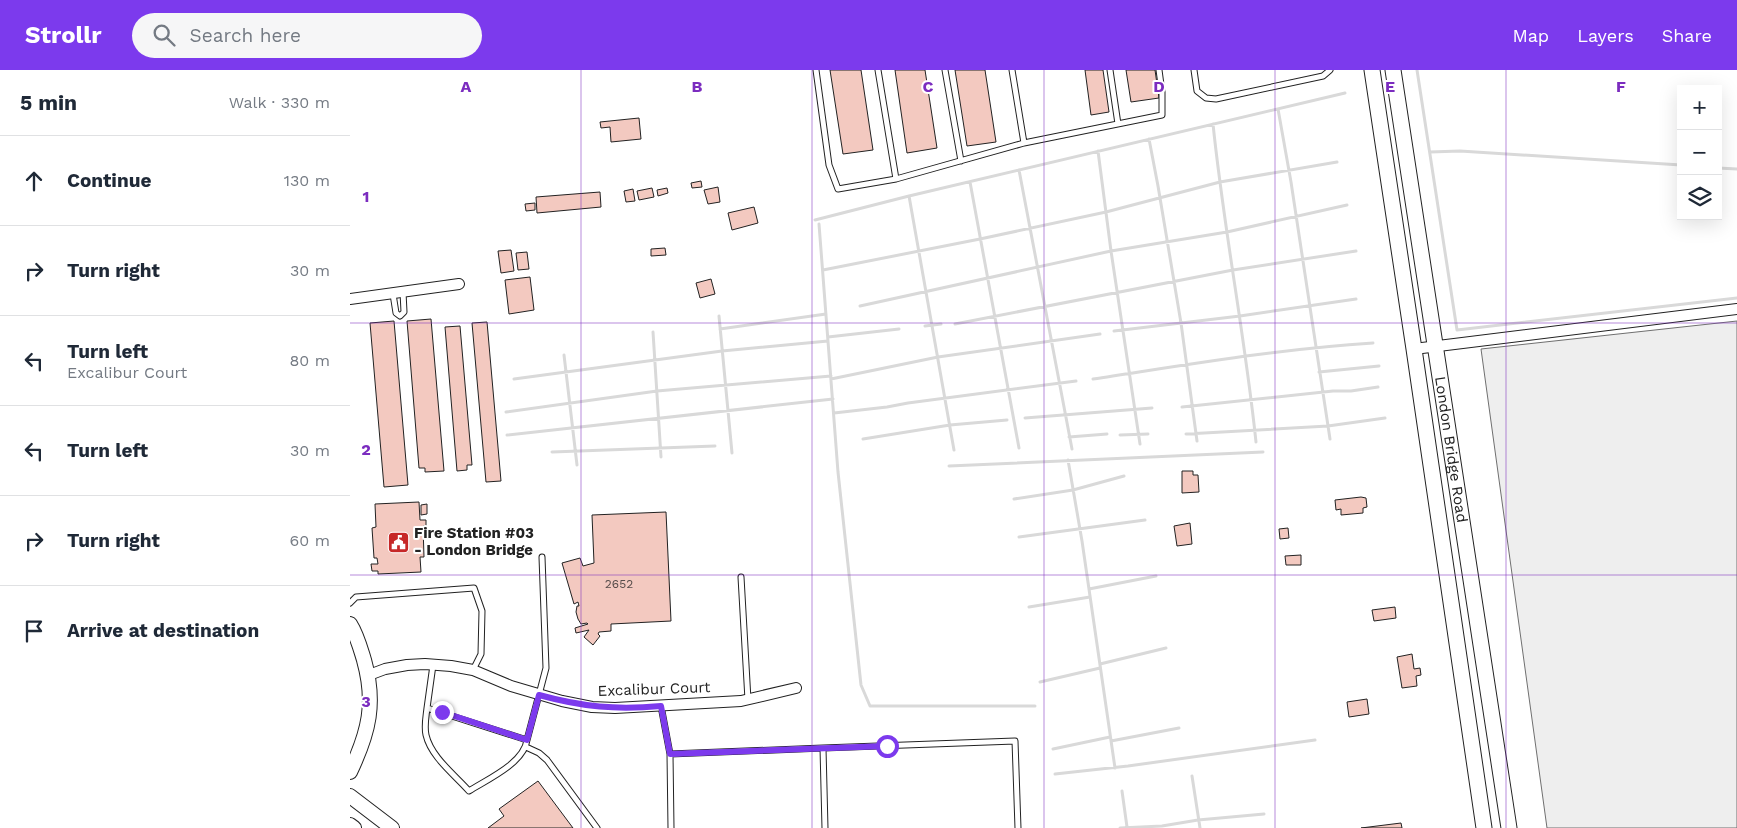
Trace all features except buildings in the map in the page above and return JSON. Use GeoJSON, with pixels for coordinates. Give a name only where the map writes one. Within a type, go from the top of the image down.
{"type":"FeatureCollection","features":[{"type":"Feature","properties":{"kind":"main road","name":"London Bridge Road"},"geometry":{"type":"LineString","coordinates":[[1372,70],[1484,828]]}},
{"type":"Feature","properties":{"kind":"main road","name":"London Bridge Road"},"geometry":{"type":"LineString","coordinates":[[1394,70],[1509,828]]}},
{"type":"Feature","properties":{"kind":"main road"},"geometry":{"type":"LineString","coordinates":[[1469,729],[1493,725]]}},
{"type":"Feature","properties":{"kind":"street"},"geometry":{"type":"LineString","coordinates":[[350,299],[459,284]]}},
{"type":"Feature","properties":{"kind":"street"},"geometry":{"type":"LineString","coordinates":[[1414,349],[1737,309]]}},
{"type":"Feature","properties":{"kind":"street"},"geometry":{"type":"LineString","coordinates":[[350,624],[360,644],[368,675],[371,706],[363,745],[350,772]]}},
{"type":"Feature","properties":{"kind":"street","name":"Excalibur Court"},"geometry":{"type":"LineString","coordinates":[[368,675],[407,665],[452,666],[474,670],[511,686],[539,695],[592,707],[615,708],[748,700],[796,688]]}},
{"type":"Feature","properties":{"kind":"street"},"geometry":{"type":"LineString","coordinates":[[350,796],[392,828]]}},
{"type":"Feature","properties":{"kind":"street"},"geometry":{"type":"LineString","coordinates":[[350,826],[354,828]]}},
{"type":"Feature","properties":{"kind":"lane"},"geometry":{"type":"LineString","coordinates":[[816,70],[829,165],[838,189],[896,179],[1024,143],[1162,115],[1162,92],[1159,70]]}},
{"type":"Feature","properties":{"kind":"lane"},"geometry":{"type":"LineString","coordinates":[[878,70],[896,179]]}},
{"type":"Feature","properties":{"kind":"lane"},"geometry":{"type":"LineString","coordinates":[[946,70],[961,161]]}},
{"type":"Feature","properties":{"kind":"lane"},"geometry":{"type":"LineString","coordinates":[[1012,70],[1024,143]]}},
{"type":"Feature","properties":{"kind":"lane"},"geometry":{"type":"LineString","coordinates":[[1110,70],[1118,124]]}},
{"type":"Feature","properties":{"kind":"lane"},"geometry":{"type":"LineString","coordinates":[[1194,70],[1197,91],[1206,98],[1216,99],[1323,76],[1330,70]]}},
{"type":"Feature","properties":{"kind":"lane"},"geometry":{"type":"LineString","coordinates":[[433,665],[425,727],[430,746],[469,791],[517,759],[526,747],[546,658],[542,557]]}},
{"type":"Feature","properties":{"kind":"lane"},"geometry":{"type":"LineString","coordinates":[[741,577],[748,700]]}},
{"type":"Feature","properties":{"kind":"lane"},"geometry":{"type":"LineString","coordinates":[[350,603],[356,597],[474,588],[482,611],[481,654],[474,670]]}},
{"type":"Feature","properties":{"kind":"lane"},"geometry":{"type":"LineString","coordinates":[[661,706],[670,754],[671,828]]}},
{"type":"Feature","properties":{"kind":"lane"},"geometry":{"type":"LineString","coordinates":[[427,708],[527,740]]}},
{"type":"Feature","properties":{"kind":"lane"},"geometry":{"type":"LineString","coordinates":[[670,754],[1015,741],[1018,828]]}},
{"type":"Feature","properties":{"kind":"lane"},"geometry":{"type":"LineString","coordinates":[[526,747],[539,753],[547,760],[597,828]]}},
{"type":"Feature","properties":{"kind":"lane"},"geometry":{"type":"LineString","coordinates":[[823,748],[825,828]]}},
{"type":"Feature","properties":{"kind":"shaded area"},"geometry":{"type":"Polygon","coordinates":[[[1737,321],[1737,828],[1547,828],[1481,349],[1737,321]]]}},
{"type":"Feature","properties":{"kind":"waterway"},"geometry":{"type":"LineString","coordinates":[[1417,70],[1457,330],[1737,298]]}},
{"type":"Feature","properties":{"kind":"waterway"},"geometry":{"type":"LineString","coordinates":[[909,196],[1345,93]]}},
{"type":"Feature","properties":{"kind":"waterway"},"geometry":{"type":"LineString","coordinates":[[1278,109],[1330,439]]}},
{"type":"Feature","properties":{"kind":"waterway"},"geometry":{"type":"LineString","coordinates":[[1213,124],[1256,442]]}},
{"type":"Feature","properties":{"kind":"waterway"},"geometry":{"type":"LineString","coordinates":[[1149,139],[1181,323],[1197,441]]}},
{"type":"Feature","properties":{"kind":"waterway"},"geometry":{"type":"LineString","coordinates":[[1098,151],[1140,444]]}},
{"type":"Feature","properties":{"kind":"waterway"},"geometry":{"type":"LineString","coordinates":[[1430,152],[1460,151],[1677,165]]}},
{"type":"Feature","properties":{"kind":"waterway"},"geometry":{"type":"LineString","coordinates":[[823,270],[1106,212],[1220,182],[1337,162]]}},
{"type":"Feature","properties":{"kind":"waterway"},"geometry":{"type":"LineString","coordinates":[[1722,168],[1737,169]]}},
{"type":"Feature","properties":{"kind":"waterway"},"geometry":{"type":"LineString","coordinates":[[1019,170],[1072,449]]}},
{"type":"Feature","properties":{"kind":"waterway"},"geometry":{"type":"LineString","coordinates":[[970,182],[1019,448]]}},
{"type":"Feature","properties":{"kind":"waterway"},"geometry":{"type":"LineString","coordinates":[[815,220],[909,196],[954,450]]}},
{"type":"Feature","properties":{"kind":"waterway"},"geometry":{"type":"LineString","coordinates":[[860,306],[1111,251],[1227,232],[1347,205]]}},
{"type":"Feature","properties":{"kind":"waterway"},"geometry":{"type":"LineString","coordinates":[[819,224],[838,472],[861,685],[870,706],[1035,706]]}},
{"type":"Feature","properties":{"kind":"waterway"},"geometry":{"type":"LineString","coordinates":[[955,324],[1233,270],[1356,251]]}},
{"type":"Feature","properties":{"kind":"waterway"},"geometry":{"type":"LineString","coordinates":[[1114,331],[1240,316],[1356,299]]}},
{"type":"Feature","properties":{"kind":"waterway"},"geometry":{"type":"LineString","coordinates":[[720,329],[826,314]]}},
{"type":"Feature","properties":{"kind":"waterway"},"geometry":{"type":"LineString","coordinates":[[719,316],[732,453]]}},
{"type":"Feature","properties":{"kind":"waterway"},"geometry":{"type":"LineString","coordinates":[[925,326],[941,324]]}},
{"type":"Feature","properties":{"kind":"waterway"},"geometry":{"type":"LineString","coordinates":[[828,337],[899,329]]}},
{"type":"Feature","properties":{"kind":"waterway"},"geometry":{"type":"LineString","coordinates":[[653,332],[661,457]]}},
{"type":"Feature","properties":{"kind":"waterway"},"geometry":{"type":"LineString","coordinates":[[831,379],[938,357],[1100,334]]}},
{"type":"Feature","properties":{"kind":"waterway"},"geometry":{"type":"LineString","coordinates":[[514,379],[722,351],[828,341]]}},
{"type":"Feature","properties":{"kind":"waterway"},"geometry":{"type":"LineString","coordinates":[[1093,379],[1267,353],[1373,343]]}},
{"type":"Feature","properties":{"kind":"waterway"},"geometry":{"type":"LineString","coordinates":[[564,355],[577,465]]}},
{"type":"Feature","properties":{"kind":"waterway"},"geometry":{"type":"LineString","coordinates":[[1319,372],[1379,366]]}},
{"type":"Feature","properties":{"kind":"waterway"},"geometry":{"type":"LineString","coordinates":[[506,412],[657,391],[831,376]]}},
{"type":"Feature","properties":{"kind":"waterway"},"geometry":{"type":"LineString","coordinates":[[834,413],[1076,381]]}},
{"type":"Feature","properties":{"kind":"waterway"},"geometry":{"type":"LineString","coordinates":[[1182,407],[1378,387]]}},
{"type":"Feature","properties":{"kind":"waterway"},"geometry":{"type":"LineString","coordinates":[[507,435],[833,399]]}},
{"type":"Feature","properties":{"kind":"waterway"},"geometry":{"type":"LineString","coordinates":[[1025,418],[1152,408]]}},
{"type":"Feature","properties":{"kind":"waterway"},"geometry":{"type":"LineString","coordinates":[[1186,434],[1328,426],[1385,418]]}},
{"type":"Feature","properties":{"kind":"waterway"},"geometry":{"type":"LineString","coordinates":[[863,439],[950,425],[1007,420]]}},
{"type":"Feature","properties":{"kind":"waterway"},"geometry":{"type":"LineString","coordinates":[[1069,437],[1107,434]]}},
{"type":"Feature","properties":{"kind":"waterway"},"geometry":{"type":"LineString","coordinates":[[1120,435],[1148,434]]}},
{"type":"Feature","properties":{"kind":"waterway"},"geometry":{"type":"LineString","coordinates":[[552,452],[715,446]]}},
{"type":"Feature","properties":{"kind":"waterway"},"geometry":{"type":"LineString","coordinates":[[949,466],[1263,452]]}},
{"type":"Feature","properties":{"kind":"waterway"},"geometry":{"type":"LineString","coordinates":[[1068,460],[1082,541],[1115,768]]}},
{"type":"Feature","properties":{"kind":"waterway"},"geometry":{"type":"LineString","coordinates":[[1014,499],[1073,490],[1124,476]]}},
{"type":"Feature","properties":{"kind":"waterway"},"geometry":{"type":"LineString","coordinates":[[1019,537],[1145,520]]}},
{"type":"Feature","properties":{"kind":"waterway"},"geometry":{"type":"LineString","coordinates":[[1089,589],[1156,576]]}},
{"type":"Feature","properties":{"kind":"waterway"},"geometry":{"type":"LineString","coordinates":[[1029,607],[1090,597]]}},
{"type":"Feature","properties":{"kind":"waterway"},"geometry":{"type":"LineString","coordinates":[[1100,664],[1166,648]]}},
{"type":"Feature","properties":{"kind":"waterway"},"geometry":{"type":"LineString","coordinates":[[1040,682],[1100,668]]}},
{"type":"Feature","properties":{"kind":"waterway"},"geometry":{"type":"LineString","coordinates":[[1111,741],[1179,728]]}},
{"type":"Feature","properties":{"kind":"waterway"},"geometry":{"type":"LineString","coordinates":[[1053,749],[1110,737]]}},
{"type":"Feature","properties":{"kind":"waterway"},"geometry":{"type":"LineString","coordinates":[[1055,774],[1128,766],[1315,740]]}},
{"type":"Feature","properties":{"kind":"waterway"},"geometry":{"type":"LineString","coordinates":[[1192,776],[1200,828]]}},
{"type":"Feature","properties":{"kind":"waterway"},"geometry":{"type":"LineString","coordinates":[[1122,791],[1127,827]]}},
{"type":"Feature","properties":{"kind":"waterway"},"geometry":{"type":"LineString","coordinates":[[1120,828],[1162,826],[1198,820],[1264,814]]}},
{"type":"Feature","properties":{"kind":"place","name":"Fire Station #03 - London Bridge"},"geometry":{"type":"Point","coordinates":[398,542]}},
{"type":"Feature","properties":{"kind":"route"},"geometry":{"type":"LineString","coordinates":[[442,712],[527,740],[539,695],[592,707],[641,708],[661,706],[670,754],[887,746]]}}]}
